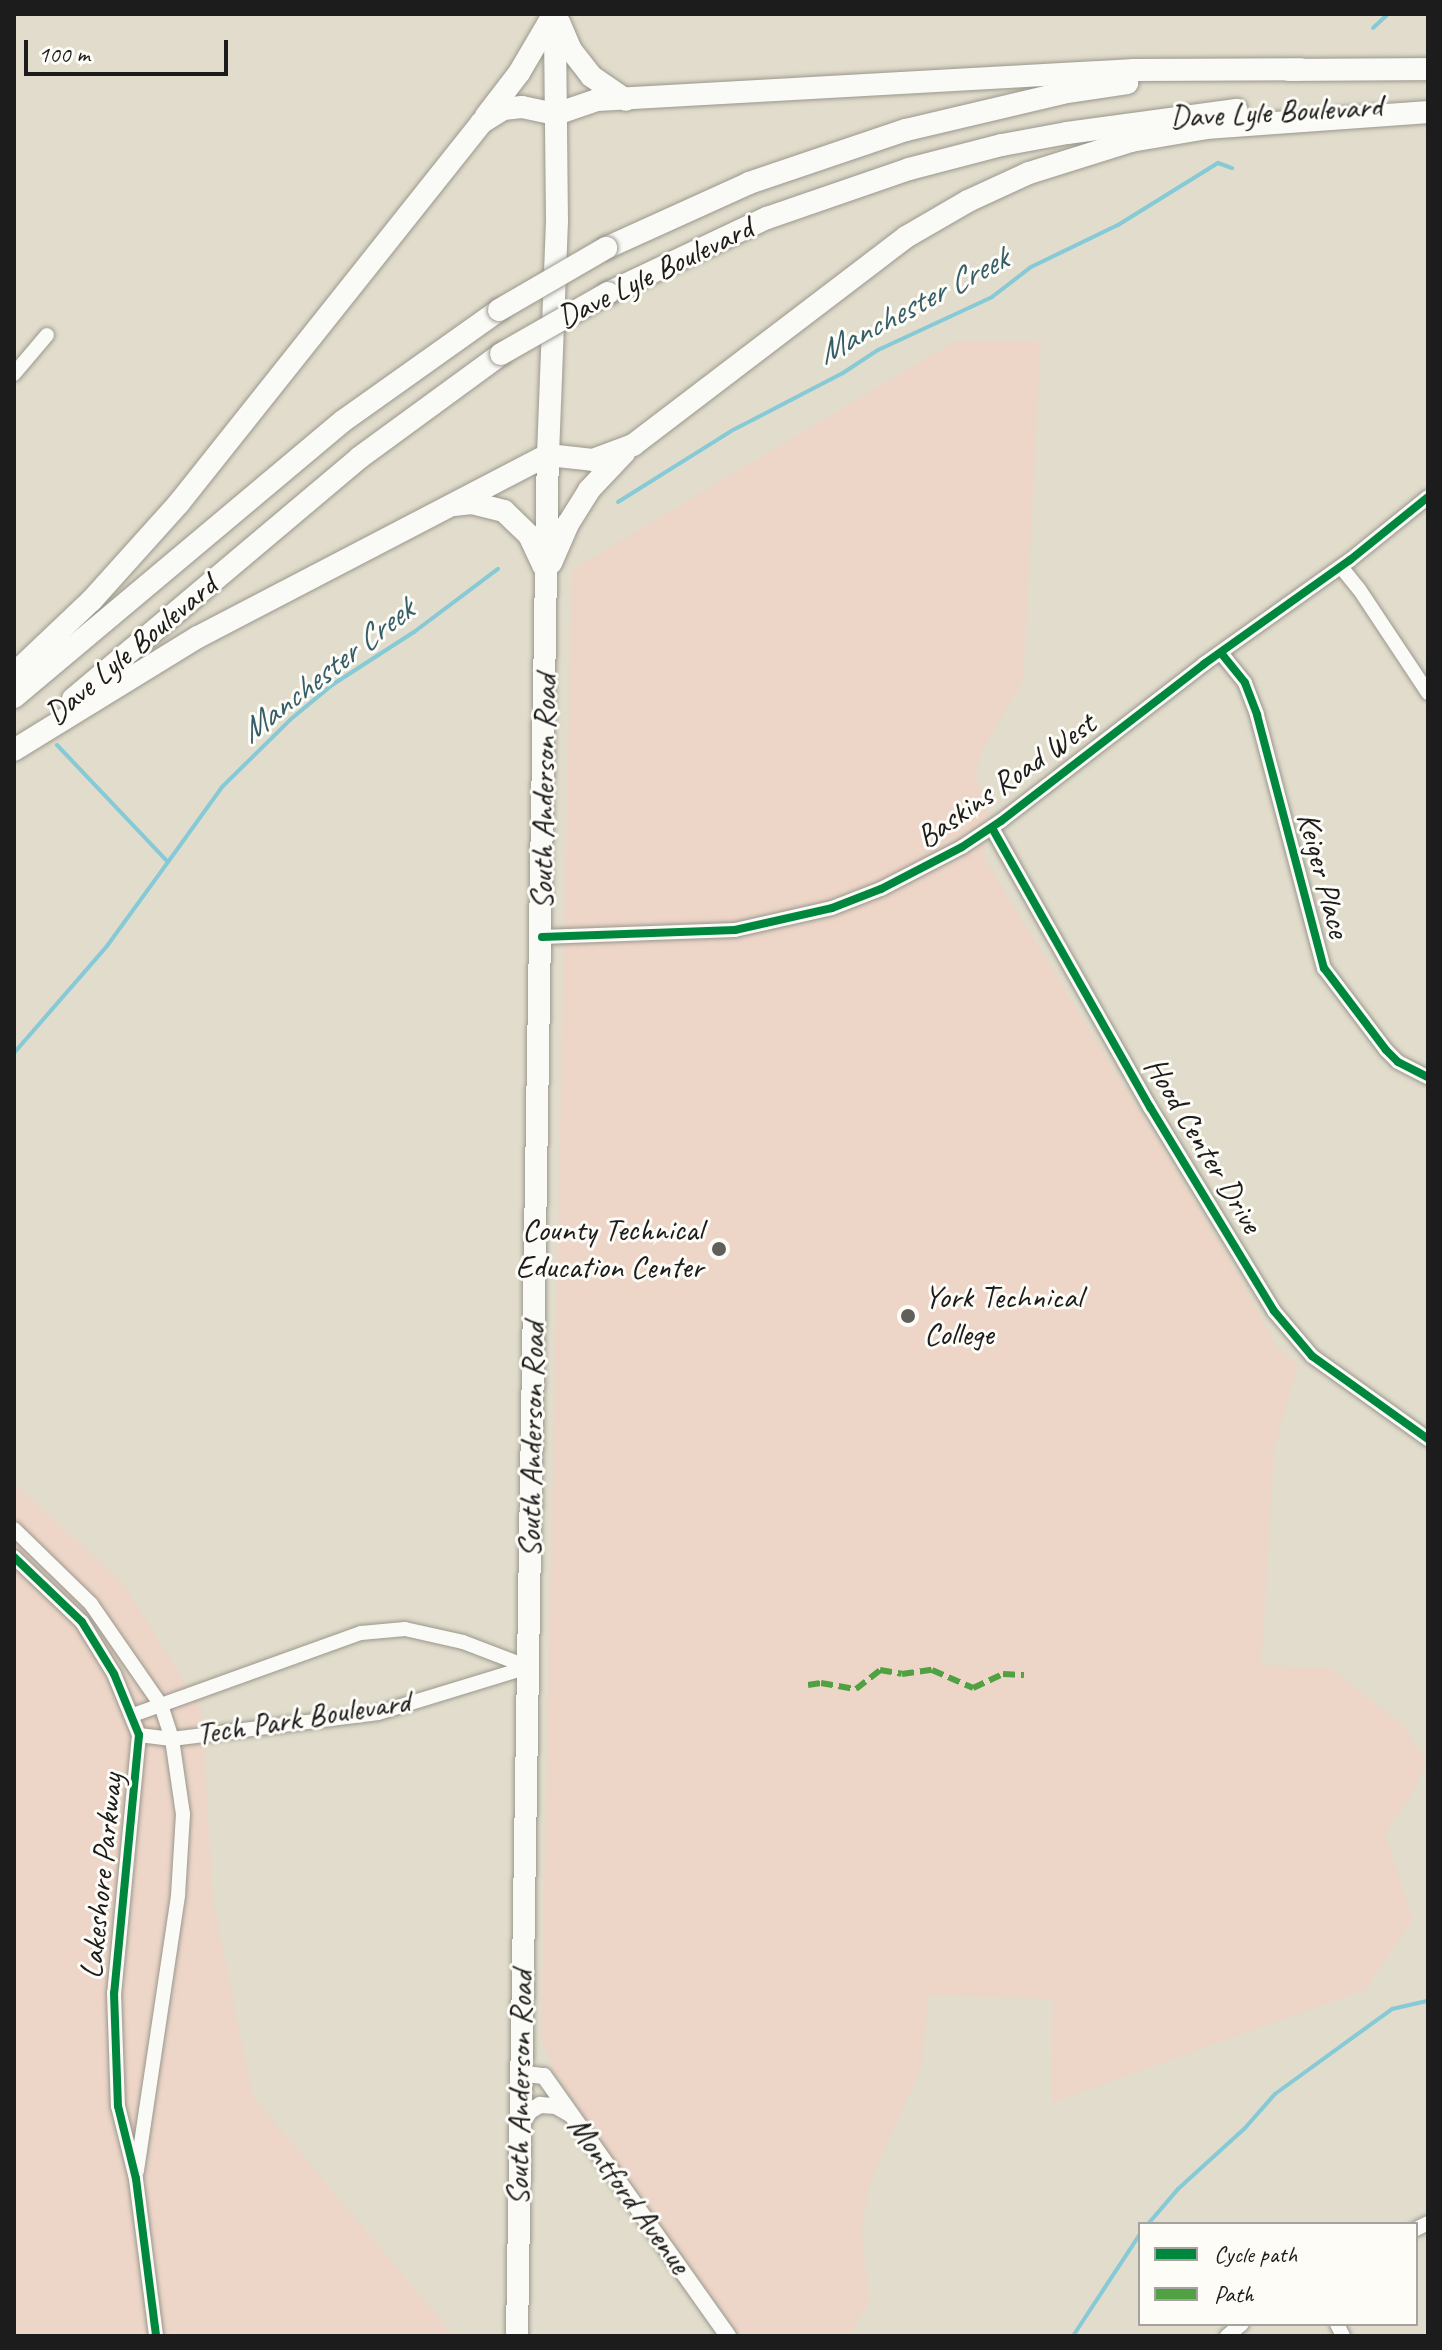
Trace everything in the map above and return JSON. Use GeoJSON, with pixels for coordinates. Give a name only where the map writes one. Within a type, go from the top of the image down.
{"type":"FeatureCollection","features":[{"type":"Feature","properties":{"kind":"main road"},"geometry":{"type":"LineString","coordinates":[[555,14],[578,62],[598,83],[627,100]]}},
{"type":"Feature","properties":{"kind":"main road"},"geometry":{"type":"LineString","coordinates":[[14,674],[92,600],[179,503],[481,123],[519,73],[555,14]]}},
{"type":"Feature","properties":{"kind":"main road","name":"South Anderson Road"},"geometry":{"type":"LineString","coordinates":[[517,2336],[518,2073],[542,937],[548,455],[555,304],[555,14]]}},
{"type":"Feature","properties":{"kind":"main road"},"geometry":{"type":"LineString","coordinates":[[481,123],[511,107],[556,114],[589,101],[1093,72],[1301,69]]}},
{"type":"Feature","properties":{"kind":"main road","name":"Dave Lyle Boulevard"},"geometry":{"type":"LineString","coordinates":[[14,697],[343,421],[499,310],[606,248],[749,183],[906,130],[1115,84],[1301,69],[1428,69]]}},
{"type":"Feature","properties":{"kind":"main road","name":"Dave Lyle Boulevard"},"geometry":{"type":"LineString","coordinates":[[14,749],[359,458],[501,354],[608,293],[703,246],[804,204],[909,169],[1002,145],[1192,113],[1308,105],[1428,110]]}},
{"type":"Feature","properties":{"kind":"main road"},"geometry":{"type":"LineString","coordinates":[[547,576],[568,524],[589,490],[633,445],[906,237],[968,201],[1029,173],[1131,141],[1206,128],[1428,110]]}},
{"type":"Feature","properties":{"kind":"main road"},"geometry":{"type":"LineString","coordinates":[[14,749],[187,643],[439,509],[548,455],[593,460],[633,445]]}},
{"type":"Feature","properties":{"kind":"main road"},"geometry":{"type":"LineString","coordinates":[[439,509],[472,503],[504,511],[529,535],[547,576]]}},
{"type":"Feature","properties":{"kind":"street"},"geometry":{"type":"LineString","coordinates":[[14,374],[47,335]]}},
{"type":"Feature","properties":{"kind":"street","name":"Baskins Road West"},"geometry":{"type":"LineString","coordinates":[[542,937],[688,934],[782,922],[881,889],[992,828],[1221,653],[1341,567],[1428,497]]}},
{"type":"Feature","properties":{"kind":"street"},"geometry":{"type":"LineString","coordinates":[[1341,567],[1428,693]]}},
{"type":"Feature","properties":{"kind":"street","name":"Keiger Place"},"geometry":{"type":"LineString","coordinates":[[1221,653],[1245,683],[1257,715],[1324,968],[1386,1050],[1398,1062],[1428,1077]]}},
{"type":"Feature","properties":{"kind":"street","name":"Hood Center Drive"},"geometry":{"type":"LineString","coordinates":[[992,828],[1150,1107],[1274,1311],[1312,1356],[1428,1439]]}},
{"type":"Feature","properties":{"kind":"street","name":"Lakeshore Parkway"},"geometry":{"type":"LineString","coordinates":[[14,1529],[91,1604],[161,1705],[172,1739],[183,1814],[178,1896],[136,2179]]}},
{"type":"Feature","properties":{"kind":"street","name":"Lakeshore Parkway"},"geometry":{"type":"LineString","coordinates":[[14,1557],[82,1622],[114,1674],[139,1735],[114,1993],[118,2106],[136,2179],[156,2336]]}},
{"type":"Feature","properties":{"kind":"street","name":"Tech Park Boulevard"},"geometry":{"type":"LineString","coordinates":[[133,1715],[361,1633],[405,1629],[463,1642],[528,1667]]}},
{"type":"Feature","properties":{"kind":"street","name":"Tech Park Boulevard"},"geometry":{"type":"LineString","coordinates":[[139,1735],[172,1739],[378,1713],[528,1667]]}},
{"type":"Feature","properties":{"kind":"street","name":"Montford Avenue"},"geometry":{"type":"LineString","coordinates":[[518,2073],[544,2076],[728,2336]]}},
{"type":"Feature","properties":{"kind":"street"},"geometry":{"type":"LineString","coordinates":[[519,2127],[530,2111],[540,2105],[556,2106],[571,2115]]}},
{"type":"Feature","properties":{"kind":"shaded area","name":"York Technical College"},"geometry":{"type":"Polygon","coordinates":[[[955,341],[1041,342],[1023,681],[980,754],[976,776],[988,810],[984,858],[1161,1146],[1244,1285],[1276,1347],[1298,1365],[1274,1450],[1261,1666],[1330,1668],[1403,1725],[1426,1761],[1414,1792],[1385,1833],[1413,1920],[1364,1990],[1051,2103],[1053,1999],[929,1995],[921,2068],[869,2185],[862,2229],[869,2302],[850,2336],[740,2336],[602,2145],[554,2071],[541,2038],[572,570],[955,341]]]}},
{"type":"Feature","properties":{"kind":"shaded area"},"geometry":{"type":"Polygon","coordinates":[[[14,1483],[123,1583],[202,1710],[213,1900],[253,2096],[454,2336],[14,2336],[14,1483]]]}},
{"type":"Feature","properties":{"kind":"waterway","name":"Manchester Creek"},"geometry":{"type":"LineString","coordinates":[[1373,28],[1388,14]]}},
{"type":"Feature","properties":{"kind":"waterway","name":"Manchester Creek"},"geometry":{"type":"LineString","coordinates":[[618,502],[731,431],[843,373],[878,350],[992,297],[1031,267],[1118,225],[1218,163],[1232,168]]}},
{"type":"Feature","properties":{"kind":"waterway","name":"Manchester Creek"},"geometry":{"type":"LineString","coordinates":[[57,745],[168,862],[222,787],[291,719],[332,685],[414,632],[498,569]]}},
{"type":"Feature","properties":{"kind":"waterway","name":"Manchester Creek"},"geometry":{"type":"LineString","coordinates":[[14,1053],[107,946],[168,862]]}},
{"type":"Feature","properties":{"kind":"waterway"},"geometry":{"type":"LineString","coordinates":[[1150,2222],[1178,2189],[1245,2128],[1275,2094],[1392,2009],[1428,2001]]}},
{"type":"Feature","properties":{"kind":"waterway"},"geometry":{"type":"LineString","coordinates":[[1073,2336],[1138,2237]]}},
{"type":"Feature","properties":{"kind":"marked path"},"geometry":{"type":"LineString","coordinates":[[808,1685],[821,1683],[856,1689],[880,1670],[902,1674],[932,1670],[973,1688],[1003,1674],[1024,1675]]}},
{"type":"Feature","properties":{"kind":"cycle path"},"geometry":{"type":"LineString","coordinates":[[542,937],[735,930],[832,908],[881,889],[962,847],[1001,821],[1204,664],[1350,560],[1428,497]]}},
{"type":"Feature","properties":{"kind":"cycle path"},"geometry":{"type":"LineString","coordinates":[[1221,653],[1245,683],[1257,715],[1324,968],[1386,1050],[1398,1062],[1428,1077]]}},
{"type":"Feature","properties":{"kind":"cycle path"},"geometry":{"type":"LineString","coordinates":[[992,828],[1150,1107],[1274,1311],[1312,1356],[1428,1439]]}},
{"type":"Feature","properties":{"kind":"cycle path"},"geometry":{"type":"LineString","coordinates":[[14,1557],[82,1622],[114,1674],[139,1735],[114,1993],[118,2106],[136,2179],[156,2336]]}},
{"type":"Feature","properties":{"kind":"place","name":"County Technical Education Center"},"geometry":{"type":"Point","coordinates":[719,1249]}},
{"type":"Feature","properties":{"kind":"place","name":"York Technical College"},"geometry":{"type":"Point","coordinates":[908,1316]}}]}
